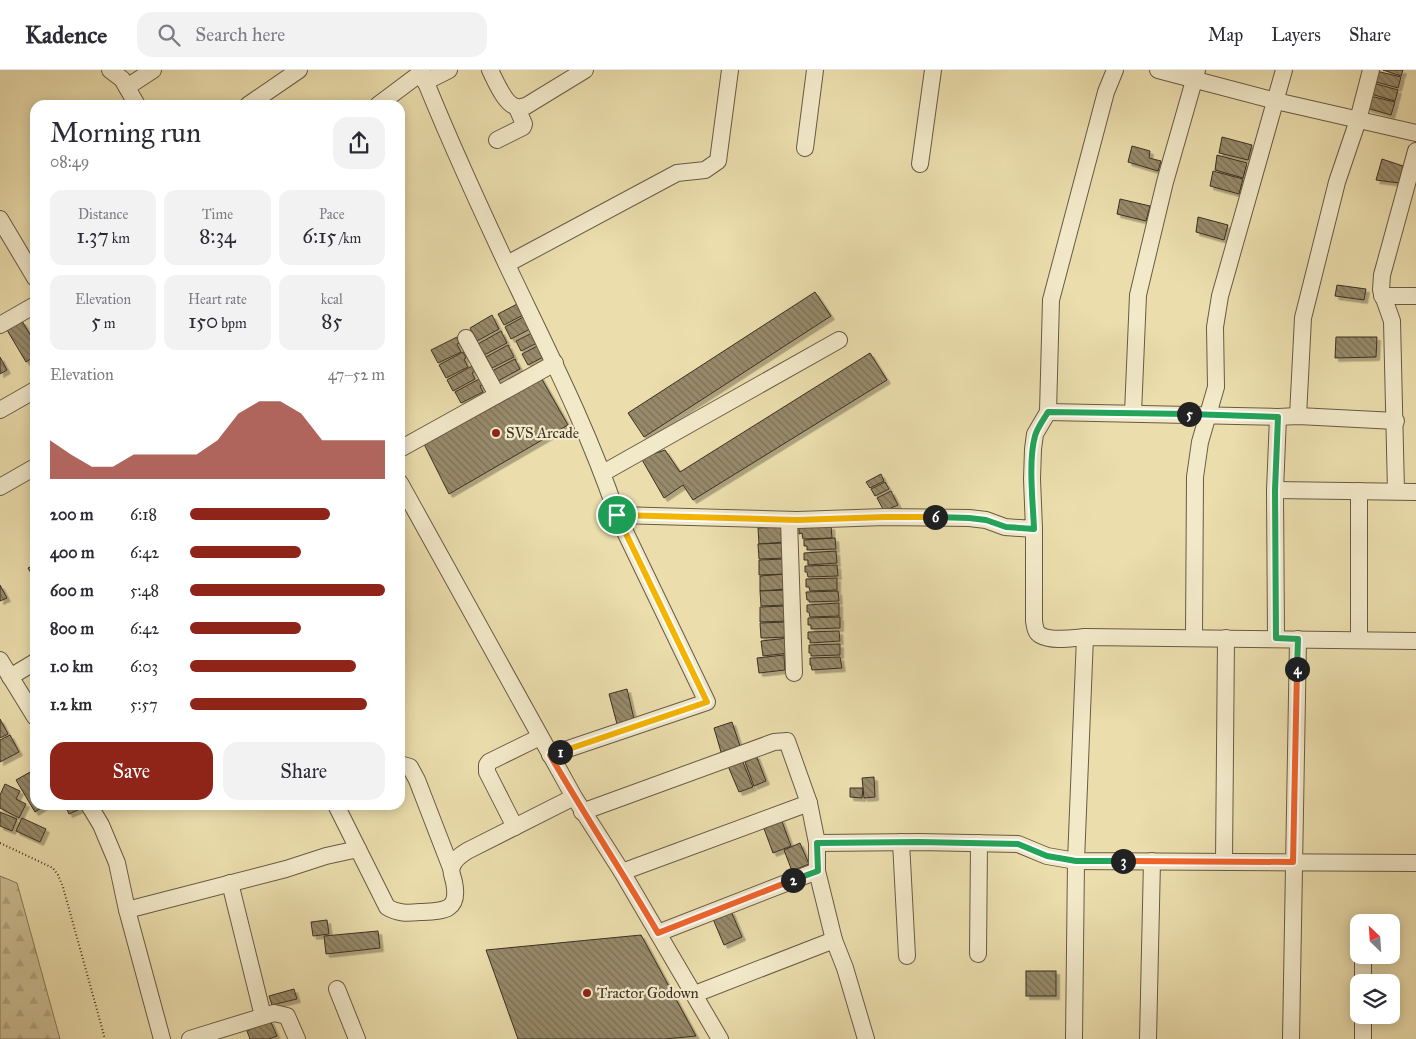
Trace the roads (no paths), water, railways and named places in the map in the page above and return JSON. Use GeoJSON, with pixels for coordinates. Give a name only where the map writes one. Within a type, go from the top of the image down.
{"type":"FeatureCollection","features":[{"type":"Feature","properties":{"kind":"street"},"geometry":{"type":"LineString","coordinates":[[134,100],[120,77],[153,70]]}},
{"type":"Feature","properties":{"kind":"street"},"geometry":{"type":"LineString","coordinates":[[255,100],[299,70]]}},
{"type":"Feature","properties":{"kind":"street"},"geometry":{"type":"LineString","coordinates":[[386,100],[423,75],[449,70]]}},
{"type":"Feature","properties":{"kind":"street"},"geometry":{"type":"LineString","coordinates":[[490,70],[505,97],[517,108],[524,126],[497,140]]}},
{"type":"Feature","properties":{"kind":"street"},"geometry":{"type":"LineString","coordinates":[[517,108],[526,106],[585,70]]}},
{"type":"Feature","properties":{"kind":"street"},"geometry":{"type":"LineString","coordinates":[[507,264],[677,173],[705,170],[718,160],[730,70]]}},
{"type":"Feature","properties":{"kind":"street"},"geometry":{"type":"LineString","coordinates":[[805,148],[814,70]]}},
{"type":"Feature","properties":{"kind":"street"},"geometry":{"type":"LineString","coordinates":[[920,164],[933,70]]}},
{"type":"Feature","properties":{"kind":"street"},"geometry":{"type":"LineString","coordinates":[[1114,70],[1106,92],[1051,300],[1048,412],[1035,434],[1033,449],[1034,621],[1036,631],[1040,635],[1052,638],[1276,638],[1416,641]]}},
{"type":"Feature","properties":{"kind":"street"},"geometry":{"type":"LineString","coordinates":[[1158,70],[1196,75],[1276,101],[1416,133]]}},
{"type":"Feature","properties":{"kind":"street"},"geometry":{"type":"LineString","coordinates":[[1194,638],[1195,477],[1200,442],[1216,387],[1215,327],[1220,296],[1284,70]]}},
{"type":"Feature","properties":{"kind":"street"},"geometry":{"type":"LineString","coordinates":[[1298,416],[1303,318],[1337,182],[1358,120],[1371,70]]}},
{"type":"Feature","properties":{"kind":"street"},"geometry":{"type":"LineString","coordinates":[[423,75],[507,264],[555,363],[603,473],[617,515],[707,702],[550,755]]}},
{"type":"Feature","properties":{"kind":"street"},"geometry":{"type":"LineString","coordinates":[[1133,413],[1138,295],[1165,182],[1196,75]]}},
{"type":"Feature","properties":{"kind":"street"},"geometry":{"type":"LineString","coordinates":[[1396,492],[1396,421],[1392,321],[1381,290],[1382,276],[1410,197],[1416,151]]}},
{"type":"Feature","properties":{"kind":"street"},"geometry":{"type":"LineString","coordinates":[[0,219],[6,240],[30,271]]}},
{"type":"Feature","properties":{"kind":"street"},"geometry":{"type":"LineString","coordinates":[[1382,296],[1416,296]]}},
{"type":"Feature","properties":{"kind":"street"},"geometry":{"type":"LineString","coordinates":[[0,325],[30,308]]}},
{"type":"Feature","properties":{"kind":"street"},"geometry":{"type":"LineString","coordinates":[[466,338],[497,395]]}},
{"type":"Feature","properties":{"kind":"street"},"geometry":{"type":"LineString","coordinates":[[603,473],[838,340]]}},
{"type":"Feature","properties":{"kind":"street"},"geometry":{"type":"LineString","coordinates":[[405,446],[555,363]]}},
{"type":"Feature","properties":{"kind":"street"},"geometry":{"type":"LineString","coordinates":[[0,410],[30,393]]}},
{"type":"Feature","properties":{"kind":"street"},"geometry":{"type":"LineString","coordinates":[[1048,412],[1298,416],[1396,421]]}},
{"type":"Feature","properties":{"kind":"street"},"geometry":{"type":"LineString","coordinates":[[1276,638],[1275,490],[1278,417]]}},
{"type":"Feature","properties":{"kind":"street"},"geometry":{"type":"LineString","coordinates":[[0,487],[30,470]]}},
{"type":"Feature","properties":{"kind":"street"},"geometry":{"type":"LineString","coordinates":[[1275,490],[1416,492]]}},
{"type":"Feature","properties":{"kind":"street"},"geometry":{"type":"LineString","coordinates":[[405,491],[582,812],[622,872],[720,1039]]}},
{"type":"Feature","properties":{"kind":"street"},"geometry":{"type":"LineString","coordinates":[[1359,491],[1359,640]]}},
{"type":"Feature","properties":{"kind":"street"},"geometry":{"type":"LineString","coordinates":[[617,515],[789,520],[885,517],[969,518],[986,520],[1006,527],[1034,529]]}},
{"type":"Feature","properties":{"kind":"street"},"geometry":{"type":"LineString","coordinates":[[789,520],[794,673]]}},
{"type":"Feature","properties":{"kind":"street"},"geometry":{"type":"LineString","coordinates":[[1074,1039],[1076,861],[1085,637]]}},
{"type":"Feature","properties":{"kind":"street"},"geometry":{"type":"LineString","coordinates":[[1224,862],[1226,638]]}},
{"type":"Feature","properties":{"kind":"street"},"geometry":{"type":"LineString","coordinates":[[1291,1039],[1298,639]]}},
{"type":"Feature","properties":{"kind":"street"},"geometry":{"type":"LineString","coordinates":[[0,660],[30,710]]}},
{"type":"Feature","properties":{"kind":"street"},"geometry":{"type":"LineString","coordinates":[[10,677],[30,665]]}},
{"type":"Feature","properties":{"kind":"street"},"geometry":{"type":"LineString","coordinates":[[515,827],[486,765],[540,737]]}},
{"type":"Feature","properties":{"kind":"street"},"geometry":{"type":"LineString","coordinates":[[582,812],[774,742],[787,741],[809,803],[817,843],[818,871],[834,940],[845,968],[866,1039]]}},
{"type":"Feature","properties":{"kind":"street"},"geometry":{"type":"LineString","coordinates":[[338,810],[388,907],[396,912],[447,910],[454,903],[456,893],[451,868],[417,780],[410,767],[405,766]]}},
{"type":"Feature","properties":{"kind":"street"},"geometry":{"type":"LineString","coordinates":[[451,868],[456,859],[467,851],[574,797]]}},
{"type":"Feature","properties":{"kind":"street"},"geometry":{"type":"LineString","coordinates":[[622,872],[809,803]]}},
{"type":"Feature","properties":{"kind":"street"},"geometry":{"type":"LineString","coordinates":[[92,810],[101,825],[117,863],[127,910],[162,1039]]}},
{"type":"Feature","properties":{"kind":"street"},"geometry":{"type":"LineString","coordinates":[[901,842],[906,956]]}},
{"type":"Feature","properties":{"kind":"street"},"geometry":{"type":"LineString","coordinates":[[817,843],[1018,844],[1047,856],[1076,861],[1416,863]]}},
{"type":"Feature","properties":{"kind":"street"},"geometry":{"type":"LineString","coordinates":[[978,954],[979,843]]}},
{"type":"Feature","properties":{"kind":"street"},"geometry":{"type":"LineString","coordinates":[[127,910],[358,849]]}},
{"type":"Feature","properties":{"kind":"street"},"geometry":{"type":"LineString","coordinates":[[1148,1039],[1152,861]]}},
{"type":"Feature","properties":{"kind":"street"},"geometry":{"type":"LineString","coordinates":[[658,933],[818,871]]}},
{"type":"Feature","properties":{"kind":"street"},"geometry":{"type":"LineString","coordinates":[[230,883],[263,1016]]}},
{"type":"Feature","properties":{"kind":"street"},"geometry":{"type":"LineString","coordinates":[[695,994],[834,940]]}},
{"type":"Feature","properties":{"kind":"street"},"geometry":{"type":"LineString","coordinates":[[337,989],[357,1039]]}},
{"type":"Feature","properties":{"kind":"street"},"geometry":{"type":"LineString","coordinates":[[190,1039],[228,1033],[263,1016],[274,1013],[287,1016],[297,1039]]}},
{"type":"Feature","properties":{"kind":"street"},"geometry":{"type":"LineString","coordinates":[[1363,1024],[1363,1039]]}},
{"type":"Feature","properties":{"kind":"place","name":"SVS Arcade"},"geometry":{"type":"Point","coordinates":[496,433]}},
{"type":"Feature","properties":{"kind":"place","name":"Tractor Godown"},"geometry":{"type":"Point","coordinates":[587,993]}}]}
